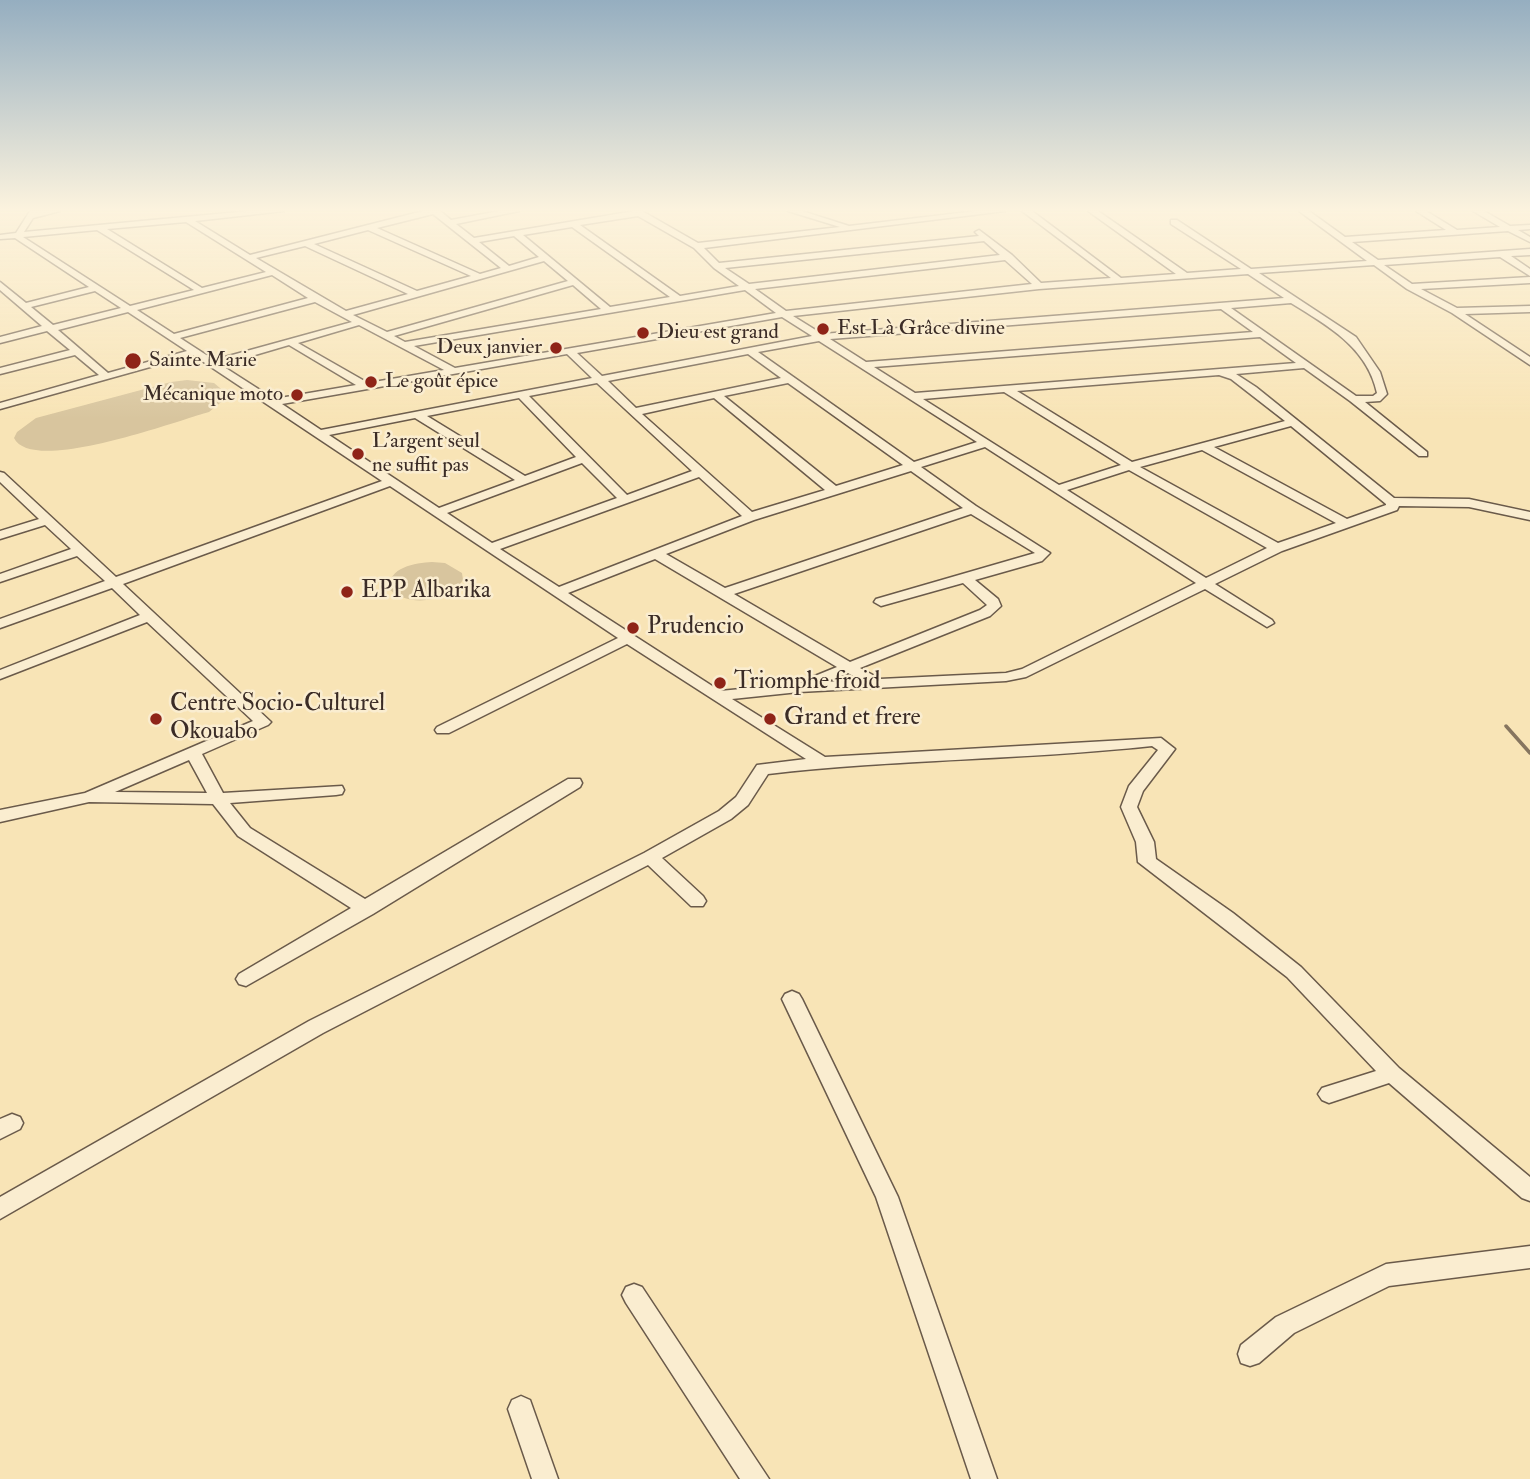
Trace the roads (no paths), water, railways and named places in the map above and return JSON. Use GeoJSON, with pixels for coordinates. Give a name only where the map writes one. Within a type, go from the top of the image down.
{"type":"FeatureCollection","features":[{"type":"Feature","properties":{"kind":"street"},"geometry":{"type":"LineString","coordinates":[[84,280],[490,548],[820,761]]}},
{"type":"Feature","properties":{"kind":"street"},"geometry":{"type":"LineString","coordinates":[[184,280],[200,290]]}},
{"type":"Feature","properties":{"kind":"street"},"geometry":{"type":"LineString","coordinates":[[0,340],[239,280]]}},
{"type":"Feature","properties":{"kind":"street"},"geometry":{"type":"LineString","coordinates":[[284,280],[384,336],[452,370]]}},
{"type":"Feature","properties":{"kind":"street"},"geometry":{"type":"LineString","coordinates":[[385,280],[415,294]]}},
{"type":"Feature","properties":{"kind":"street"},"geometry":{"type":"LineString","coordinates":[[346,314],[464,280]]}},
{"type":"Feature","properties":{"kind":"street"},"geometry":{"type":"LineString","coordinates":[[572,280],[609,311]]}},
{"type":"Feature","properties":{"kind":"street"},"geometry":{"type":"LineString","coordinates":[[652,280],[678,299]]}},
{"type":"Feature","properties":{"kind":"street"},"geometry":{"type":"LineString","coordinates":[[738,280],[785,314],[1267,623]]}},
{"type":"Feature","properties":{"kind":"street"},"geometry":{"type":"LineString","coordinates":[[403,345],[749,287],[809,280]]}},
{"type":"Feature","properties":{"kind":"street"},"geometry":{"type":"LineString","coordinates":[[1033,280],[1039,286]]}},
{"type":"Feature","properties":{"kind":"street"},"geometry":{"type":"LineString","coordinates":[[269,403],[785,314],[1039,286],[1132,280]]}},
{"type":"Feature","properties":{"kind":"street"},"geometry":{"type":"LineString","coordinates":[[1264,280],[1346,334],[1367,357],[1380,383],[1382,394],[1376,399],[1354,399]]}},
{"type":"Feature","properties":{"kind":"street"},"geometry":{"type":"LineString","coordinates":[[1400,280],[1455,311],[1530,362]]}},
{"type":"Feature","properties":{"kind":"street"},"geometry":{"type":"LineString","coordinates":[[1410,287],[1530,280]]}},
{"type":"Feature","properties":{"kind":"street"},"geometry":{"type":"LineString","coordinates":[[384,336],[574,282]]}},
{"type":"Feature","properties":{"kind":"street"},"geometry":{"type":"LineString","coordinates":[[0,285],[106,376]]}},
{"type":"Feature","properties":{"kind":"street"},"geometry":{"type":"LineString","coordinates":[[24,306],[97,288]]}},
{"type":"Feature","properties":{"kind":"street"},"geometry":{"type":"LineString","coordinates":[[173,337],[316,299]]}},
{"type":"Feature","properties":{"kind":"street"},"geometry":{"type":"LineString","coordinates":[[317,434],[823,337],[1292,300]]}},
{"type":"Feature","properties":{"kind":"street"},"geometry":{"type":"LineString","coordinates":[[1224,307],[1308,365],[1423,454]]}},
{"type":"Feature","properties":{"kind":"street"},"geometry":{"type":"LineString","coordinates":[[1455,311],[1530,309]]}},
{"type":"Feature","properties":{"kind":"street"},"geometry":{"type":"LineString","coordinates":[[212,364],[361,322]]}},
{"type":"Feature","properties":{"kind":"street"},"geometry":{"type":"LineString","coordinates":[[866,365],[1261,334]]}},
{"type":"Feature","properties":{"kind":"street"},"geometry":{"type":"LineString","coordinates":[[290,342],[366,386]]}},
{"type":"Feature","properties":{"kind":"street"},"geometry":{"type":"LineString","coordinates":[[0,371],[77,351]]}},
{"type":"Feature","properties":{"kind":"street"},"geometry":{"type":"LineString","coordinates":[[568,351],[750,517]]}},
{"type":"Feature","properties":{"kind":"street"},"geometry":{"type":"LineString","coordinates":[[750,351],[972,509],[1044,553],[1037,558],[881,602]]}},
{"type":"Feature","properties":{"kind":"street"},"geometry":{"type":"LineString","coordinates":[[0,406],[194,352]]}},
{"type":"Feature","properties":{"kind":"street"},"geometry":{"type":"LineString","coordinates":[[915,396],[1308,365]]}},
{"type":"Feature","properties":{"kind":"street"},"geometry":{"type":"LineString","coordinates":[[717,696],[799,688],[1006,677],[1026,673],[1277,548],[1393,507],[1391,502],[1291,423],[1252,388],[1235,377],[1220,372]]}},
{"type":"Feature","properties":{"kind":"street"},"geometry":{"type":"LineString","coordinates":[[634,412],[790,379]]}},
{"type":"Feature","properties":{"kind":"street"},"geometry":{"type":"LineString","coordinates":[[1006,390],[1130,466],[1277,548]]}},
{"type":"Feature","properties":{"kind":"street"},"geometry":{"type":"LineString","coordinates":[[716,395],[833,490]]}},
{"type":"Feature","properties":{"kind":"street"},"geometry":{"type":"LineString","coordinates":[[522,396],[625,500]]}},
{"type":"Feature","properties":{"kind":"street"},"geometry":{"type":"LineString","coordinates":[[417,415],[523,481]]}},
{"type":"Feature","properties":{"kind":"street"},"geometry":{"type":"LineString","coordinates":[[1057,489],[1130,466],[1291,423]]}},
{"type":"Feature","properties":{"kind":"street"},"geometry":{"type":"LineString","coordinates":[[558,592],[750,517],[987,443]]}},
{"type":"Feature","properties":{"kind":"street"},"geometry":{"type":"LineString","coordinates":[[1203,446],[1345,523]]}},
{"type":"Feature","properties":{"kind":"street"},"geometry":{"type":"LineString","coordinates":[[437,513],[584,458]]}},
{"type":"Feature","properties":{"kind":"street"},"geometry":{"type":"LineString","coordinates":[[490,548],[701,472]]}},
{"type":"Feature","properties":{"kind":"street"},"geometry":{"type":"LineString","coordinates":[[0,476],[263,722],[89,797],[0,816]]}},
{"type":"Feature","properties":{"kind":"street"},"geometry":{"type":"LineString","coordinates":[[0,624],[390,482]]}},
{"type":"Feature","properties":{"kind":"street"},"geometry":{"type":"LineString","coordinates":[[0,495],[15,491]]}},
{"type":"Feature","properties":{"kind":"street"},"geometry":{"type":"LineString","coordinates":[[1391,502],[1469,503],[1530,516]]}},
{"type":"Feature","properties":{"kind":"street"},"geometry":{"type":"LineString","coordinates":[[724,593],[972,509]]}},
{"type":"Feature","properties":{"kind":"street"},"geometry":{"type":"LineString","coordinates":[[0,535],[45,520]]}},
{"type":"Feature","properties":{"kind":"street"},"geometry":{"type":"LineString","coordinates":[[0,578],[78,551]]}},
{"type":"Feature","properties":{"kind":"street"},"geometry":{"type":"LineString","coordinates":[[655,553],[877,684]]}},
{"type":"Feature","properties":{"kind":"street"},"geometry":{"type":"LineString","coordinates":[[799,688],[985,613],[994,606],[993,602],[964,577]]}},
{"type":"Feature","properties":{"kind":"street"},"geometry":{"type":"LineString","coordinates":[[0,675],[149,616]]}},
{"type":"Feature","properties":{"kind":"street"},"geometry":{"type":"LineString","coordinates":[[443,730],[629,638]]}},
{"type":"Feature","properties":{"kind":"street"},"geometry":{"type":"LineString","coordinates":[[0,1209],[316,1027],[650,857],[735,808],[763,768],[820,761],[1085,750],[1156,741],[1167,749],[1135,790],[1129,807],[1145,842],[1147,862],[1226,918],[1294,972],[1392,1074],[1530,1191]]}},
{"type":"Feature","properties":{"kind":"street"},"geometry":{"type":"LineString","coordinates":[[193,752],[218,799],[244,832],[367,909]]}},
{"type":"Feature","properties":{"kind":"street"},"geometry":{"type":"LineString","coordinates":[[246,978],[367,909],[574,783]]}},
{"type":"Feature","properties":{"kind":"street"},"geometry":{"type":"LineString","coordinates":[[89,797],[218,799],[336,790]]}},
{"type":"Feature","properties":{"kind":"street"},"geometry":{"type":"LineString","coordinates":[[650,857],[696,901]]}},
{"type":"Feature","properties":{"kind":"street"},"geometry":{"type":"LineString","coordinates":[[792,999],[887,1197],[984,1479]]}},
{"type":"Feature","properties":{"kind":"street"},"geometry":{"type":"LineString","coordinates":[[1329,1094],[1392,1074]]}},
{"type":"Feature","properties":{"kind":"street"},"geometry":{"type":"LineString","coordinates":[[1250,1354],[1285,1325],[1386,1275],[1530,1257]]}},
{"type":"Feature","properties":{"kind":"street"},"geometry":{"type":"LineString","coordinates":[[634,1295],[756,1479]]}},
{"type":"Feature","properties":{"kind":"street"},"geometry":{"type":"LineString","coordinates":[[522,1409],[545,1479]]}},
{"type":"Feature","properties":{"kind":"waterway"},"geometry":{"type":"LineString","coordinates":[[1506,726],[1530,753]]}},
{"type":"Feature","properties":{"kind":"place","name":"Est Là Grâce divine"},"geometry":{"type":"Point","coordinates":[823,329]}},
{"type":"Feature","properties":{"kind":"place","name":"Dieu est grand"},"geometry":{"type":"Point","coordinates":[643,333]}},
{"type":"Feature","properties":{"kind":"place","name":"Deux janvier"},"geometry":{"type":"Point","coordinates":[556,348]}},
{"type":"Feature","properties":{"kind":"place","name":"Sainte Marie"},"geometry":{"type":"Point","coordinates":[133,361]}},
{"type":"Feature","properties":{"kind":"place","name":"Le goût épice"},"geometry":{"type":"Point","coordinates":[371,382]}},
{"type":"Feature","properties":{"kind":"place","name":"Mécanique moto"},"geometry":{"type":"Point","coordinates":[297,395]}},
{"type":"Feature","properties":{"kind":"place","name":"L'argent seul ne suffit pas"},"geometry":{"type":"Point","coordinates":[358,454]}},
{"type":"Feature","properties":{"kind":"place","name":"EPP Albarika"},"geometry":{"type":"Point","coordinates":[347,592]}},
{"type":"Feature","properties":{"kind":"place","name":"Prudencio"},"geometry":{"type":"Point","coordinates":[633,628]}},
{"type":"Feature","properties":{"kind":"place","name":"Triomphe froid"},"geometry":{"type":"Point","coordinates":[720,683]}},
{"type":"Feature","properties":{"kind":"place","name":"Centre Socio-Culturel Okouabo"},"geometry":{"type":"Point","coordinates":[156,719]}},
{"type":"Feature","properties":{"kind":"place","name":"Grand et frere"},"geometry":{"type":"Point","coordinates":[770,719]}}]}
